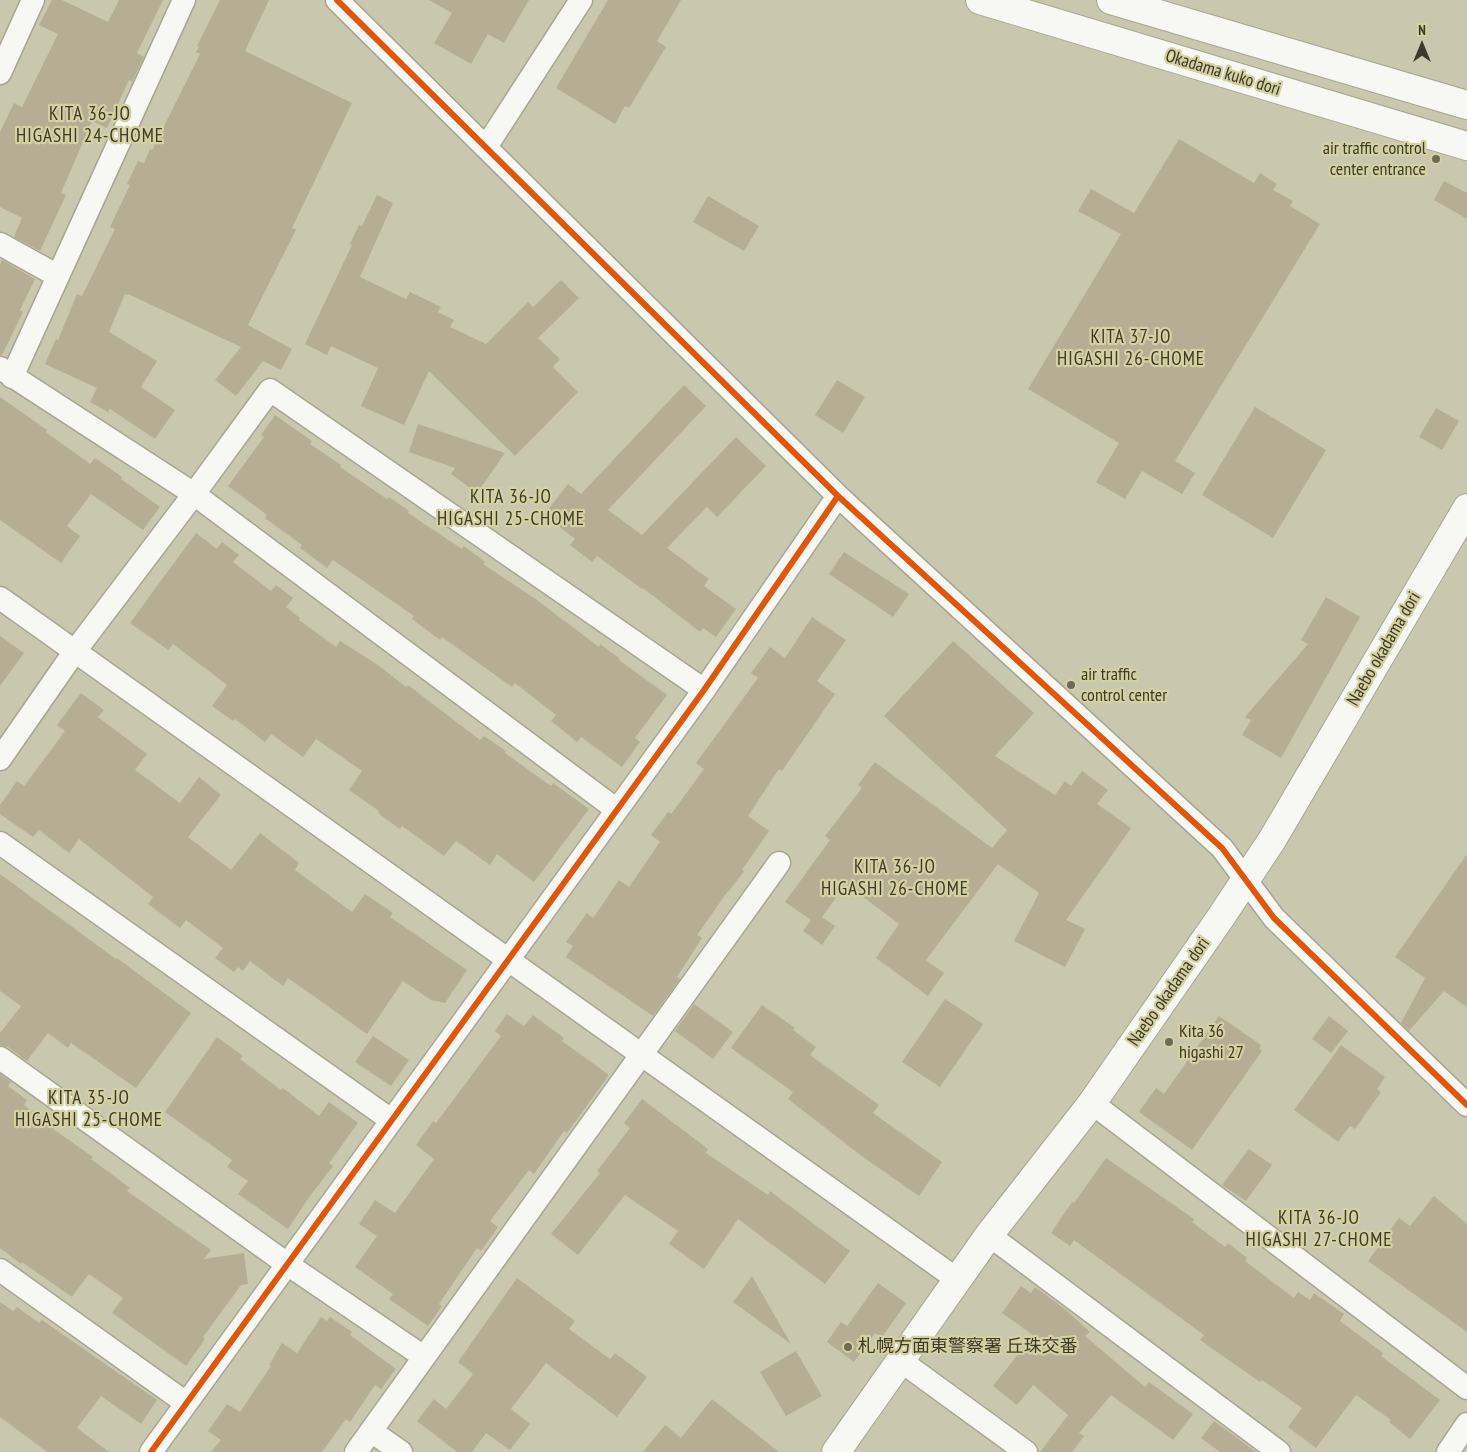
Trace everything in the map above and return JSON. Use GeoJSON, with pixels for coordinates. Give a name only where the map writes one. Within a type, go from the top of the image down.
{"type":"FeatureCollection","features":[{"type":"Feature","properties":{"kind":"main road","name":"Okadama kuko dori"},"geometry":{"type":"LineString","coordinates":[[980,0],[1467,146]]}},
{"type":"Feature","properties":{"kind":"main road"},"geometry":{"type":"LineString","coordinates":[[1111,0],[1467,105]]}},
{"type":"Feature","properties":{"kind":"main road","name":"Naebo okadama dori"},"geometry":{"type":"LineString","coordinates":[[836,1452],[989,1235],[1092,1103],[1246,879],[1272,840],[1467,510]]}},
{"type":"Feature","properties":{"kind":"street"},"geometry":{"type":"LineString","coordinates":[[0,73],[32,0]]}},
{"type":"Feature","properties":{"kind":"street"},"geometry":{"type":"LineString","coordinates":[[184,0],[58,276],[6,373],[194,494],[617,810]]}},
{"type":"Feature","properties":{"kind":"street"},"geometry":{"type":"LineString","coordinates":[[337,0],[838,496],[1222,848],[1274,918],[1467,1105]]}},
{"type":"Feature","properties":{"kind":"street"},"geometry":{"type":"LineString","coordinates":[[486,147],[581,0]]}},
{"type":"Feature","properties":{"kind":"street"},"geometry":{"type":"LineString","coordinates":[[0,244],[58,276]]}},
{"type":"Feature","properties":{"kind":"street"},"geometry":{"type":"LineString","coordinates":[[0,759],[75,651],[270,390],[704,690]]}},
{"type":"Feature","properties":{"kind":"street"},"geometry":{"type":"LineString","coordinates":[[151,1452],[704,690],[838,496]]}},
{"type":"Feature","properties":{"kind":"street"},"geometry":{"type":"LineString","coordinates":[[0,598],[958,1280]]}},
{"type":"Feature","properties":{"kind":"street"},"geometry":{"type":"LineString","coordinates":[[0,843],[391,1120]]}},
{"type":"Feature","properties":{"kind":"street"},"geometry":{"type":"LineString","coordinates":[[356,1452],[779,862]]}},
{"type":"Feature","properties":{"kind":"street"},"geometry":{"type":"LineString","coordinates":[[0,1058],[287,1264],[424,1357]]}},
{"type":"Feature","properties":{"kind":"street"},"geometry":{"type":"LineString","coordinates":[[1092,1103],[1467,1388]]}},
{"type":"Feature","properties":{"kind":"street"},"geometry":{"type":"LineString","coordinates":[[989,1235],[1265,1448]]}},
{"type":"Feature","properties":{"kind":"street"},"geometry":{"type":"LineString","coordinates":[[0,1270],[186,1403]]}},
{"type":"Feature","properties":{"kind":"street"},"geometry":{"type":"LineString","coordinates":[[901,1360],[1026,1452]]}},
{"type":"Feature","properties":{"kind":"street"},"geometry":{"type":"LineString","coordinates":[[1448,1452],[1467,1424]]}},
{"type":"Feature","properties":{"kind":"street"},"geometry":{"type":"LineString","coordinates":[[371,1431],[401,1452]]}},
{"type":"Feature","properties":{"kind":"building"},"geometry":{"type":"Polygon","coordinates":[[[52,0],[62,0],[108,22],[119,0],[163,0],[137,53],[144,57],[132,82],[129,80],[107,128],[92,121],[61,193],[66,195],[40,251],[14,237],[22,218],[0,207],[0,132],[14,103],[22,107],[58,34],[39,25],[52,0]]]}},
{"type":"Feature","properties":{"kind":"building"},"geometry":{"type":"Polygon","coordinates":[[[220,0],[269,0],[245,51],[352,103],[292,228],[296,230],[248,325],[292,349],[281,370],[263,361],[236,396],[215,380],[241,347],[125,294],[109,332],[157,361],[141,387],[175,410],[155,439],[110,409],[108,412],[90,402],[97,388],[45,364],[56,339],[58,340],[77,294],[82,296],[115,229],[110,227],[130,185],[127,184],[138,161],[144,163],[150,149],[152,150],[200,54],[196,52],[199,47],[197,46],[220,0]]]}},
{"type":"Feature","properties":{"kind":"building"},"geometry":{"type":"Polygon","coordinates":[[[429,0],[529,0],[504,43],[488,34],[471,64],[434,43],[452,13],[429,0]]]}},
{"type":"Feature","properties":{"kind":"building"},"geometry":{"type":"Polygon","coordinates":[[[608,0],[681,0],[657,41],[666,47],[629,108],[625,106],[615,124],[556,88],[608,0]]]}},
{"type":"Feature","properties":{"kind":"building"},"geometry":{"type":"Polygon","coordinates":[[[1179,139],[1254,183],[1260,173],[1277,184],[1273,190],[1293,201],[1290,206],[1320,224],[1175,461],[1195,473],[1182,494],[1142,471],[1125,499],[1096,482],[1119,443],[1028,389],[1121,234],[1078,211],[1091,189],[1134,213],[1179,139]]]}},
{"type":"Feature","properties":{"kind":"building"},"geometry":{"type":"Polygon","coordinates":[[[1444,181],[1467,193],[1467,219],[1434,200],[1444,181]]]}},
{"type":"Feature","properties":{"kind":"building"},"geometry":{"type":"Polygon","coordinates":[[[377,195],[393,203],[360,277],[406,299],[410,292],[441,307],[438,312],[454,320],[450,327],[486,344],[528,302],[533,307],[561,280],[579,298],[538,338],[560,359],[553,367],[578,392],[515,456],[429,371],[404,425],[361,406],[378,368],[331,346],[327,355],[305,344],[352,245],[350,244],[359,225],[362,226],[377,195]]]}},
{"type":"Feature","properties":{"kind":"building"},"geometry":{"type":"Polygon","coordinates":[[[708,196],[759,226],[744,251],[693,222],[708,196]]]}},
{"type":"Feature","properties":{"kind":"building"},"geometry":{"type":"Polygon","coordinates":[[[2,260],[35,279],[20,310],[23,312],[2,355],[0,355],[0,265],[2,260]]]}},
{"type":"Feature","properties":{"kind":"building"},"geometry":{"type":"Polygon","coordinates":[[[837,380],[865,397],[843,433],[815,415],[837,380]]]}},
{"type":"Feature","properties":{"kind":"building"},"geometry":{"type":"Polygon","coordinates":[[[684,385],[706,406],[608,510],[642,535],[736,437],[766,466],[717,517],[707,507],[667,548],[709,579],[704,586],[736,609],[716,637],[703,628],[700,632],[643,588],[597,556],[592,562],[570,545],[575,539],[544,515],[568,484],[581,494],[684,385]]]}},
{"type":"Feature","properties":{"kind":"building"},"geometry":{"type":"Polygon","coordinates":[[[0,397],[47,430],[46,432],[90,464],[95,458],[160,507],[143,530],[91,494],[67,526],[80,536],[61,563],[0,520],[0,397]]]}},
{"type":"Feature","properties":{"kind":"building"},"geometry":{"type":"Polygon","coordinates":[[[1255,407],[1326,450],[1273,538],[1202,495],[1255,407]]]}},
{"type":"Feature","properties":{"kind":"building"},"geometry":{"type":"Polygon","coordinates":[[[1436,408],[1459,421],[1442,450],[1419,437],[1436,408]]]}},
{"type":"Feature","properties":{"kind":"building"},"geometry":{"type":"Polygon","coordinates":[[[275,415],[312,441],[310,444],[341,465],[340,467],[387,499],[389,497],[409,511],[408,513],[462,549],[464,546],[485,562],[483,564],[537,600],[599,647],[600,644],[667,695],[635,738],[640,742],[622,767],[581,737],[577,742],[551,721],[556,715],[515,683],[512,687],[442,637],[440,640],[412,619],[414,616],[333,560],[327,568],[300,548],[302,545],[265,518],[267,515],[228,486],[264,437],[261,435],[275,415]]]}},
{"type":"Feature","properties":{"kind":"building"},"geometry":{"type":"Polygon","coordinates":[[[418,424],[505,453],[477,493],[451,474],[455,468],[409,452],[418,424]]]}},
{"type":"Feature","properties":{"kind":"building"},"geometry":{"type":"Polygon","coordinates":[[[196,533],[217,549],[222,542],[239,555],[233,562],[271,591],[276,585],[293,598],[286,607],[300,618],[299,620],[336,647],[340,641],[378,665],[406,687],[408,685],[480,740],[484,736],[551,786],[553,783],[589,809],[534,882],[497,854],[490,865],[456,841],[444,856],[402,826],[400,829],[378,813],[379,811],[349,790],[362,771],[316,739],[303,757],[271,734],[265,742],[235,719],[233,721],[212,706],[227,685],[173,644],[168,650],[130,623],[196,533]]]}},
{"type":"Feature","properties":{"kind":"building"},"geometry":{"type":"Polygon","coordinates":[[[844,552],[909,594],[893,617],[829,574],[844,552]]]}},
{"type":"Feature","properties":{"kind":"building"},"geometry":{"type":"Polygon","coordinates":[[[1326,597],[1360,617],[1281,758],[1242,735],[1251,720],[1245,717],[1308,644],[1301,640],[1326,597]]]}},
{"type":"Feature","properties":{"kind":"building"},"geometry":{"type":"Polygon","coordinates":[[[812,617],[846,640],[817,681],[835,694],[782,771],[779,769],[748,816],[769,831],[742,870],[744,871],[697,935],[702,938],[677,977],[680,979],[653,1016],[566,957],[573,946],[566,942],[587,913],[593,918],[619,880],[629,887],[660,842],[651,835],[668,812],[671,814],[704,769],[696,763],[758,678],[751,673],[770,647],[785,658],[812,617]]]}},
{"type":"Feature","properties":{"kind":"building"},"geometry":{"type":"Polygon","coordinates":[[[0,636],[24,653],[0,686],[0,636]]]}},
{"type":"Feature","properties":{"kind":"building"},"geometry":{"type":"Polygon","coordinates":[[[953,641],[1034,713],[995,756],[1055,795],[1065,781],[1071,786],[1082,771],[1108,790],[1097,804],[1131,828],[1066,920],[1085,929],[1065,967],[1014,941],[1039,893],[998,864],[926,960],[944,973],[928,996],[876,958],[899,924],[846,884],[822,917],[835,926],[822,945],[803,931],[811,920],[785,902],[830,840],[825,836],[862,788],[858,785],[875,762],[992,848],[1007,830],[884,716],[953,641]]]}},
{"type":"Feature","properties":{"kind":"building"},"geometry":{"type":"Polygon","coordinates":[[[81,693],[104,710],[98,717],[147,754],[135,770],[180,803],[199,777],[221,795],[188,837],[231,870],[260,833],[299,863],[295,870],[352,912],[365,894],[393,913],[390,917],[467,970],[445,1003],[431,1000],[403,981],[367,1034],[288,978],[283,986],[250,961],[243,971],[238,967],[234,972],[215,958],[223,948],[186,920],[180,928],[148,904],[153,897],[79,839],[69,853],[39,830],[33,837],[0,814],[0,805],[17,781],[24,786],[65,731],[57,725],[81,693]]]}},
{"type":"Feature","properties":{"kind":"building"},"geometry":{"type":"Polygon","coordinates":[[[1467,854],[1467,1007],[1444,991],[1409,1031],[1401,1023],[1425,978],[1395,957],[1467,854]]]}},
{"type":"Feature","properties":{"kind":"building"},"geometry":{"type":"Polygon","coordinates":[[[0,874],[191,1013],[136,1088],[71,1043],[68,1048],[48,1033],[27,1061],[8,1047],[0,1045],[0,1033],[21,1006],[0,991],[0,874]]]}},
{"type":"Feature","properties":{"kind":"building"},"geometry":{"type":"Polygon","coordinates":[[[945,999],[983,1024],[940,1087],[902,1062],[945,999]]]}},
{"type":"Feature","properties":{"kind":"building"},"geometry":{"type":"Polygon","coordinates":[[[694,1004],[733,1032],[713,1059],[675,1031],[694,1004]]]}},
{"type":"Feature","properties":{"kind":"building"},"geometry":{"type":"Polygon","coordinates":[[[762,1005],[795,1028],[793,1030],[816,1047],[810,1055],[879,1105],[873,1113],[942,1162],[919,1196],[863,1157],[788,1099],[793,1092],[731,1048],[762,1005]]]}},
{"type":"Feature","properties":{"kind":"building"},"geometry":{"type":"Polygon","coordinates":[[[507,1014],[524,1026],[533,1015],[564,1038],[562,1041],[609,1075],[567,1133],[564,1131],[534,1174],[529,1170],[490,1221],[498,1227],[481,1251],[477,1248],[439,1304],[442,1306],[428,1326],[389,1299],[393,1294],[355,1267],[377,1236],[359,1224],[375,1200],[395,1213],[434,1159],[416,1145],[433,1121],[436,1123],[501,1036],[495,1031],[507,1014]]]}},
{"type":"Feature","properties":{"kind":"building"},"geometry":{"type":"Polygon","coordinates":[[[1219,1016],[1261,1045],[1259,1049],[1262,1051],[1192,1150],[1139,1112],[1156,1088],[1164,1094],[1219,1016]]]}},
{"type":"Feature","properties":{"kind":"building"},"geometry":{"type":"Polygon","coordinates":[[[1329,1016],[1348,1031],[1331,1053],[1312,1039],[1329,1016]]]}},
{"type":"Feature","properties":{"kind":"building"},"geometry":{"type":"Polygon","coordinates":[[[373,1036],[409,1060],[391,1086],[355,1062],[373,1036]]]}},
{"type":"Feature","properties":{"kind":"building"},"geometry":{"type":"Polygon","coordinates":[[[217,1037],[243,1056],[240,1059],[281,1090],[283,1088],[319,1116],[329,1102],[358,1123],[329,1163],[333,1166],[288,1229],[238,1194],[248,1181],[227,1167],[232,1160],[165,1112],[217,1037]]]}},
{"type":"Feature","properties":{"kind":"building"},"geometry":{"type":"Polygon","coordinates":[[[1341,1045],[1385,1077],[1377,1089],[1381,1092],[1355,1129],[1350,1126],[1338,1142],[1294,1110],[1341,1045]]]}},
{"type":"Feature","properties":{"kind":"building"},"geometry":{"type":"Polygon","coordinates":[[[0,1074],[11,1082],[8,1086],[27,1100],[24,1105],[53,1129],[93,1157],[91,1159],[130,1188],[127,1191],[211,1250],[204,1259],[244,1253],[248,1284],[241,1285],[203,1337],[205,1339],[186,1366],[112,1313],[123,1298],[89,1274],[72,1297],[0,1248],[0,1074]]]}},
{"type":"Feature","properties":{"kind":"building"},"geometry":{"type":"Polygon","coordinates":[[[642,1099],[708,1149],[706,1153],[768,1195],[770,1191],[850,1251],[825,1284],[738,1219],[704,1269],[669,1244],[678,1231],[625,1195],[578,1255],[551,1234],[600,1173],[597,1171],[630,1128],[624,1123],[642,1099]]]}},
{"type":"Feature","properties":{"kind":"building"},"geometry":{"type":"Polygon","coordinates":[[[1249,1149],[1272,1165],[1246,1201],[1222,1185],[1249,1149]]]}},
{"type":"Feature","properties":{"kind":"building"},"geometry":{"type":"Polygon","coordinates":[[[1106,1158],[1194,1219],[1192,1222],[1225,1247],[1228,1243],[1247,1258],[1245,1261],[1294,1298],[1298,1292],[1310,1300],[1314,1293],[1344,1314],[1340,1321],[1383,1353],[1381,1356],[1440,1400],[1410,1439],[1389,1422],[1391,1420],[1356,1395],[1316,1448],[1288,1427],[1302,1408],[1262,1380],[1260,1382],[1200,1340],[1204,1335],[1074,1240],[1070,1246],[1051,1233],[1106,1158]]]}},
{"type":"Feature","properties":{"kind":"building"},"geometry":{"type":"Polygon","coordinates":[[[1434,1196],[1467,1224],[1467,1332],[1368,1261],[1399,1218],[1410,1226],[1434,1196]]]}},
{"type":"Feature","properties":{"kind":"building"},"geometry":{"type":"Polygon","coordinates":[[[752,1276],[791,1344],[733,1302],[752,1276]]]}},
{"type":"Feature","properties":{"kind":"building"},"geometry":{"type":"Polygon","coordinates":[[[517,1278],[575,1321],[569,1329],[610,1359],[615,1353],[647,1377],[617,1417],[546,1363],[511,1409],[530,1424],[510,1450],[486,1433],[472,1452],[457,1452],[417,1421],[434,1399],[446,1409],[473,1374],[458,1362],[517,1278]]]}},
{"type":"Feature","properties":{"kind":"building"},"geometry":{"type":"Polygon","coordinates":[[[878,1283],[906,1303],[882,1337],[875,1333],[854,1362],[827,1342],[841,1322],[847,1326],[878,1283]]]}},
{"type":"Feature","properties":{"kind":"building"},"geometry":{"type":"Polygon","coordinates":[[[1021,1286],[1031,1293],[1035,1287],[1065,1309],[1090,1332],[1085,1336],[1145,1387],[1149,1382],[1193,1414],[1173,1440],[1111,1395],[1079,1433],[1084,1436],[1072,1452],[1040,1452],[1068,1415],[1033,1385],[1017,1405],[993,1386],[1033,1335],[1002,1313],[1021,1286]]]}},
{"type":"Feature","properties":{"kind":"building"},"geometry":{"type":"Polygon","coordinates":[[[0,1302],[13,1311],[17,1307],[39,1323],[42,1320],[157,1400],[141,1424],[101,1396],[77,1428],[109,1452],[47,1452],[0,1417],[0,1302]]]}},
{"type":"Feature","properties":{"kind":"building"},"geometry":{"type":"Polygon","coordinates":[[[321,1317],[327,1321],[330,1317],[352,1332],[350,1335],[396,1369],[381,1389],[375,1385],[350,1422],[346,1419],[322,1452],[211,1452],[221,1440],[208,1431],[227,1404],[240,1412],[271,1366],[269,1365],[282,1343],[297,1353],[321,1317]]]}},
{"type":"Feature","properties":{"kind":"building"},"geometry":{"type":"Polygon","coordinates":[[[796,1351],[822,1396],[786,1416],[760,1372],[796,1351]]]}},
{"type":"Feature","properties":{"kind":"building"},"geometry":{"type":"Polygon","coordinates":[[[712,1399],[779,1452],[643,1452],[665,1425],[681,1438],[712,1399]]]}},
{"type":"Feature","properties":{"kind":"building"},"geometry":{"type":"Polygon","coordinates":[[[1214,1421],[1256,1452],[1220,1452],[1201,1438],[1214,1421]]]}},
{"type":"Feature","properties":{"kind":"cycle path"},"geometry":{"type":"LineString","coordinates":[[337,0],[838,496],[1222,848],[1274,918],[1467,1105]]}},
{"type":"Feature","properties":{"kind":"cycle path"},"geometry":{"type":"LineString","coordinates":[[151,1452],[704,690],[838,496]]}},
{"type":"Feature","properties":{"kind":"place","name":"air traffic control center entrance"},"geometry":{"type":"Point","coordinates":[1436,159]}},
{"type":"Feature","properties":{"kind":"place","name":"air traffic control center"},"geometry":{"type":"Point","coordinates":[1071,685]}},
{"type":"Feature","properties":{"kind":"place","name":"Kita 36 higashi 27"},"geometry":{"type":"Point","coordinates":[1169,1042]}},
{"type":"Feature","properties":{"kind":"place","name":"札幌方面東警察署 丘珠交番"},"geometry":{"type":"Point","coordinates":[848,1347]}},
{"type":"Feature","properties":{"kind":"district","name":"KITA 36-JO HIGASHI 24-CHOME"},"geometry":{"type":"Point","coordinates":[90,126]}},
{"type":"Feature","properties":{"kind":"district","name":"KITA 37-JO HIGASHI 26-CHOME"},"geometry":{"type":"Point","coordinates":[1131,349]}},
{"type":"Feature","properties":{"kind":"district","name":"KITA 36-JO HIGASHI 25-CHOME"},"geometry":{"type":"Point","coordinates":[511,509]}},
{"type":"Feature","properties":{"kind":"district","name":"KITA 36-JO HIGASHI 26-CHOME"},"geometry":{"type":"Point","coordinates":[895,879]}},
{"type":"Feature","properties":{"kind":"district","name":"KITA 35-JO HIGASHI 25-CHOME"},"geometry":{"type":"Point","coordinates":[89,1110]}},
{"type":"Feature","properties":{"kind":"district","name":"KITA 36-JO HIGASHI 27-CHOME"},"geometry":{"type":"Point","coordinates":[1319,1230]}}]}
